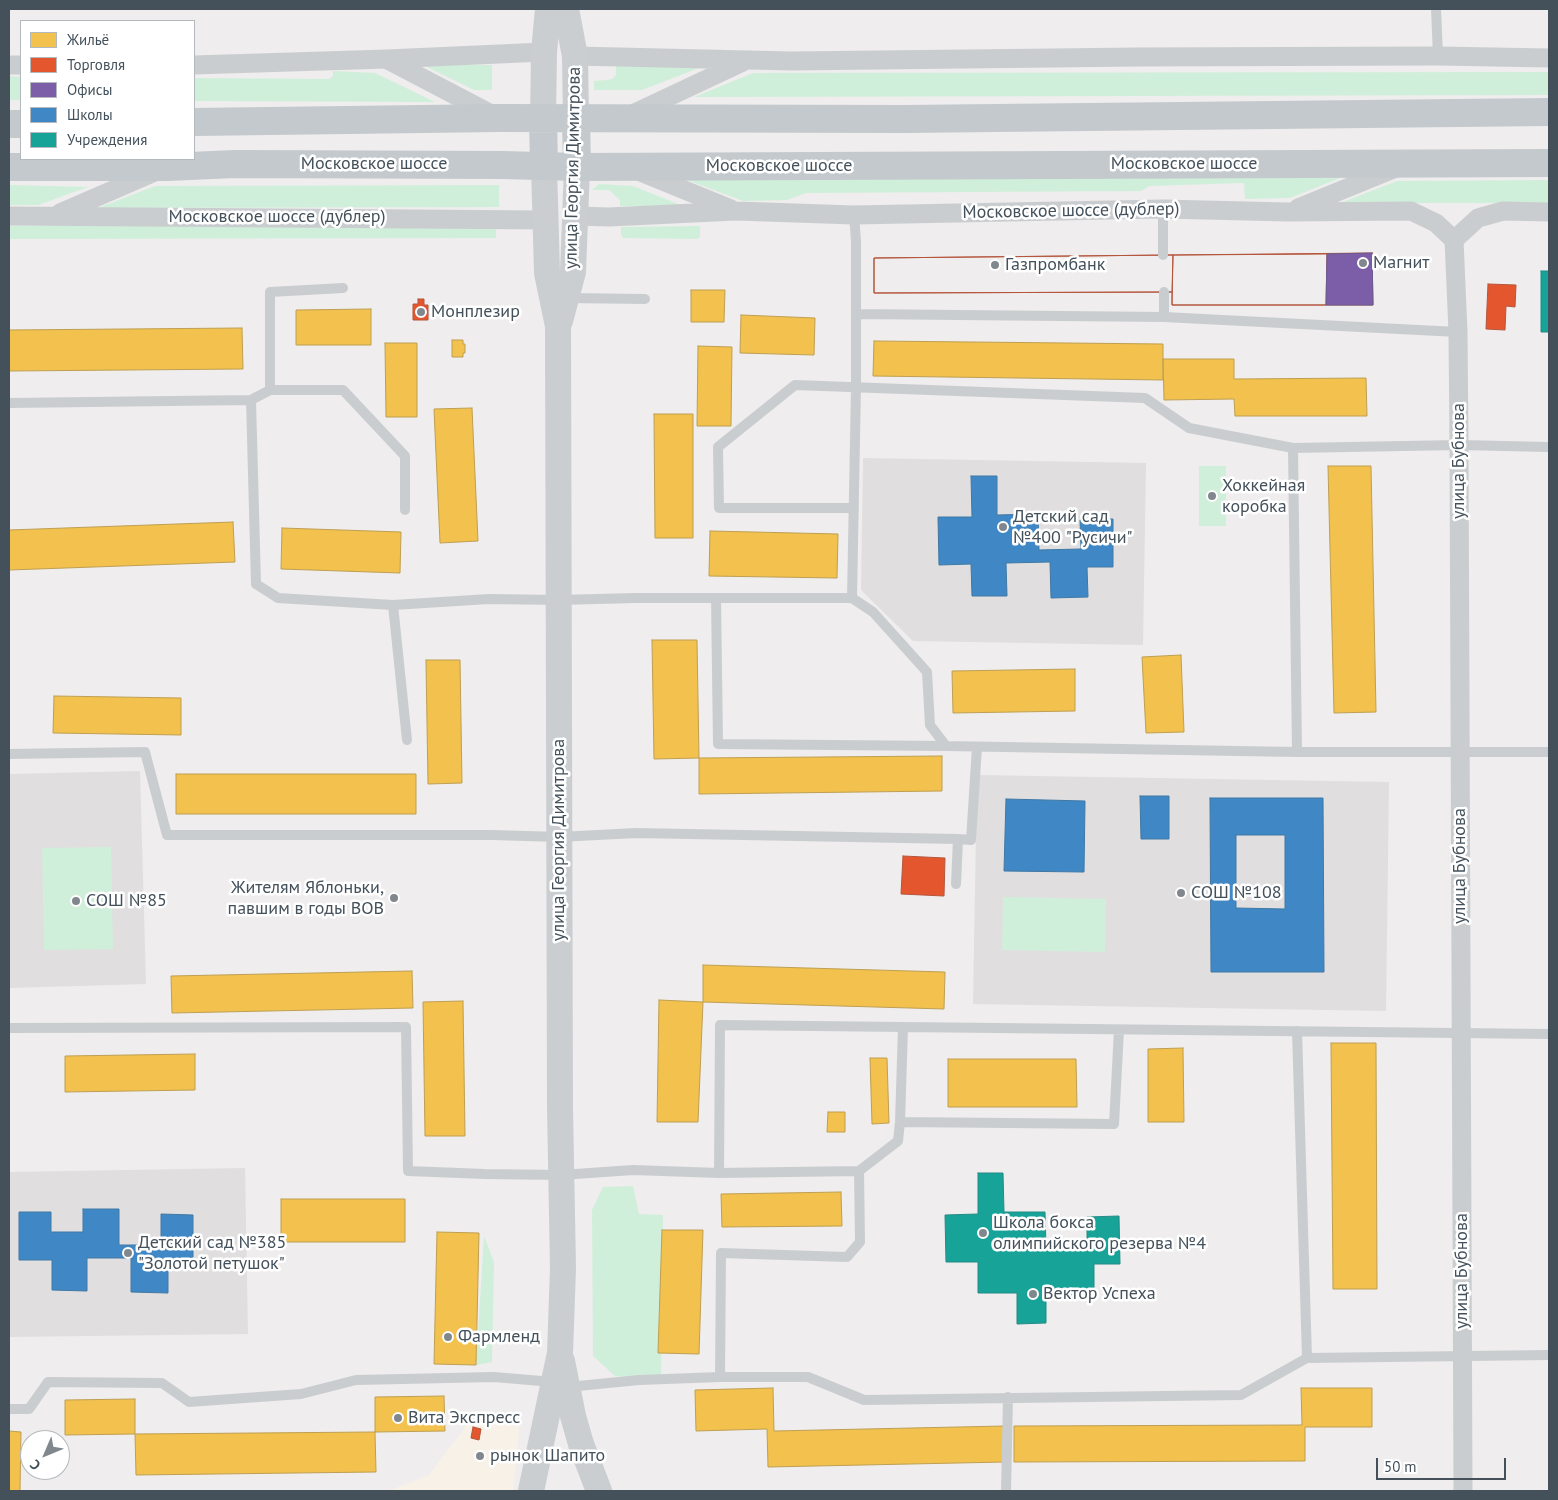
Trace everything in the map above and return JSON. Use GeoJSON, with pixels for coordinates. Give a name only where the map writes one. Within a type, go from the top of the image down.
{"type":"FeatureCollection","features":[{"type":"Feature","properties":{"kind":"main road","name":"улица Георгия Димитрова"},"geometry":{"type":"LineString","coordinates":[[531,1491],[560,1384],[563,1268],[560,1099],[558,326],[548,273],[543,119],[544,52],[548,9]]}},
{"type":"Feature","properties":{"kind":"main road","name":"улица Георгия Димитрова"},"geometry":{"type":"LineString","coordinates":[[558,326],[573,272],[577,167],[575,56],[566,9]]}},
{"type":"Feature","properties":{"kind":"main road"},"geometry":{"type":"LineString","coordinates":[[195,122],[499,118],[924,119],[1549,112]]}},
{"type":"Feature","properties":{"kind":"main road","name":"Московское шоссе"},"geometry":{"type":"LineString","coordinates":[[9,167],[167,167],[235,164],[577,167],[1549,163]]}},
{"type":"Feature","properties":{"kind":"main road","name":"улица Георгия Димитрова"},"geometry":{"type":"LineString","coordinates":[[560,1384],[600,1491]]}},
{"type":"Feature","properties":{"kind":"street"},"geometry":{"type":"LineString","coordinates":[[195,65],[544,52]]}},
{"type":"Feature","properties":{"kind":"street"},"geometry":{"type":"LineString","coordinates":[[575,56],[747,60],[1438,56],[1549,58]]}},
{"type":"Feature","properties":{"kind":"street"},"geometry":{"type":"LineString","coordinates":[[387,59],[499,118]]}},
{"type":"Feature","properties":{"kind":"street"},"geometry":{"type":"LineString","coordinates":[[621,119],[747,60]]}},
{"type":"Feature","properties":{"kind":"street"},"geometry":{"type":"LineString","coordinates":[[1288,212],[1408,164]]}},
{"type":"Feature","properties":{"kind":"street"},"geometry":{"type":"LineString","coordinates":[[626,166],[736,211]]}},
{"type":"Feature","properties":{"kind":"street"},"geometry":{"type":"LineString","coordinates":[[52,216],[167,167]]}},
{"type":"Feature","properties":{"kind":"street","name":"Московское шоссе (дублер)"},"geometry":{"type":"LineString","coordinates":[[575,216],[609,217],[736,211],[854,215],[1163,209],[1411,212],[1436,223],[1454,240]]}},
{"type":"Feature","properties":{"kind":"street"},"geometry":{"type":"LineString","coordinates":[[1454,240],[1478,218],[1503,211],[1549,212]]}},
{"type":"Feature","properties":{"kind":"street","name":"Московское шоссе (дублер)"},"geometry":{"type":"LineString","coordinates":[[9,216],[546,220]]}},
{"type":"Feature","properties":{"kind":"street","name":"улица Бубнова"},"geometry":{"type":"LineString","coordinates":[[1454,240],[1458,332],[1459,445],[1463,1491]]}},
{"type":"Feature","properties":{"kind":"lane"},"geometry":{"type":"LineString","coordinates":[[1436,9],[1438,56]]}},
{"type":"Feature","properties":{"kind":"lane"},"geometry":{"type":"LineString","coordinates":[[1163,209],[1163,255]]}},
{"type":"Feature","properties":{"kind":"lane"},"geometry":{"type":"LineString","coordinates":[[852,598],[856,387],[856,241],[854,215]]}},
{"type":"Feature","properties":{"kind":"lane"},"geometry":{"type":"LineString","coordinates":[[270,390],[270,292],[343,288]]}},
{"type":"Feature","properties":{"kind":"lane"},"geometry":{"type":"LineString","coordinates":[[1164,292],[1164,317]]}},
{"type":"Feature","properties":{"kind":"lane"},"geometry":{"type":"LineString","coordinates":[[566,298],[645,299]]}},
{"type":"Feature","properties":{"kind":"lane"},"geometry":{"type":"LineString","coordinates":[[856,314],[1164,317],[1458,332]]}},
{"type":"Feature","properties":{"kind":"lane"},"geometry":{"type":"LineString","coordinates":[[854,508],[719,508],[718,447],[796,385],[1145,398],[1190,428],[1293,448],[1459,445],[1549,447]]}},
{"type":"Feature","properties":{"kind":"lane"},"geometry":{"type":"LineString","coordinates":[[9,403],[251,400],[270,390],[343,390],[405,456],[405,510]]}},
{"type":"Feature","properties":{"kind":"lane"},"geometry":{"type":"LineString","coordinates":[[251,400],[256,584],[278,598],[393,606],[489,599],[852,598],[873,612],[927,672],[930,725],[946,746]]}},
{"type":"Feature","properties":{"kind":"lane"},"geometry":{"type":"LineString","coordinates":[[1293,448],[1297,752]]}},
{"type":"Feature","properties":{"kind":"lane"},"geometry":{"type":"LineString","coordinates":[[716,598],[718,744],[977,746],[1297,752],[1549,752]]}},
{"type":"Feature","properties":{"kind":"lane"},"geometry":{"type":"LineString","coordinates":[[393,606],[407,740]]}},
{"type":"Feature","properties":{"kind":"lane"},"geometry":{"type":"LineString","coordinates":[[9,754],[145,752],[168,835],[472,835],[560,837],[636,833],[971,840],[977,746]]}},
{"type":"Feature","properties":{"kind":"lane"},"geometry":{"type":"LineString","coordinates":[[956,884],[958,839]]}},
{"type":"Feature","properties":{"kind":"lane"},"geometry":{"type":"LineString","coordinates":[[719,1173],[720,1026],[1549,1034]]}},
{"type":"Feature","properties":{"kind":"lane"},"geometry":{"type":"LineString","coordinates":[[9,1028],[406,1027],[408,1171],[561,1175],[633,1170],[719,1173],[860,1172],[898,1141],[903,1027]]}},
{"type":"Feature","properties":{"kind":"lane"},"geometry":{"type":"LineString","coordinates":[[900,1122],[1114,1124],[1119,1030]]}},
{"type":"Feature","properties":{"kind":"lane"},"geometry":{"type":"LineString","coordinates":[[1297,1031],[1308,1358]]}},
{"type":"Feature","properties":{"kind":"lane"},"geometry":{"type":"LineString","coordinates":[[720,1377],[720,1253],[847,1257],[860,1242],[860,1172]]}},
{"type":"Feature","properties":{"kind":"lane"},"geometry":{"type":"LineString","coordinates":[[9,1409],[28,1409],[48,1382],[162,1383],[189,1402],[301,1394],[356,1380],[494,1377],[560,1384],[720,1377],[808,1377],[864,1400],[1241,1396],[1308,1358],[1549,1355]]}},
{"type":"Feature","properties":{"kind":"lane"},"geometry":{"type":"LineString","coordinates":[[1006,1491],[1008,1397]]}},
{"type":"Feature","properties":{"kind":"shaded area","name":"Детский сад №400 \"Русичи\""},"geometry":{"type":"Polygon","coordinates":[[[863,458],[1146,463],[1143,645],[913,641],[861,590],[863,458]]]}},
{"type":"Feature","properties":{"kind":"shaded area","name":"СОШ №85"},"geometry":{"type":"Polygon","coordinates":[[[140,771],[146,984],[9,988],[9,774],[140,771]]]}},
{"type":"Feature","properties":{"kind":"shaded area","name":"СОШ №108"},"geometry":{"type":"Polygon","coordinates":[[[977,775],[1389,782],[1386,1011],[973,1004],[977,775]]]}},
{"type":"Feature","properties":{"kind":"shaded area","name":"Детский сад №385 \"Золотой петушок\""},"geometry":{"type":"Polygon","coordinates":[[[245,1168],[248,1334],[9,1337],[9,1172],[245,1168]]]}},
{"type":"Feature","properties":{"kind":"shaded area","name":"рынок Шапито"},"geometry":{"type":"Polygon","coordinates":[[[521,1415],[513,1491],[388,1491],[429,1475],[470,1421],[521,1415]]]}},
{"type":"Feature","properties":{"kind":"green space"},"geometry":{"type":"Polygon","coordinates":[[[616,64],[704,66],[642,90],[594,90],[594,81],[612,79],[616,75],[616,64]]]}},
{"type":"Feature","properties":{"kind":"green space"},"geometry":{"type":"Polygon","coordinates":[[[423,65],[492,65],[492,90],[474,90],[423,65]]]}},
{"type":"Feature","properties":{"kind":"green space"},"geometry":{"type":"Polygon","coordinates":[[[333,71],[375,73],[435,102],[195,101],[195,78],[329,79],[333,76],[333,71]]]}},
{"type":"Feature","properties":{"kind":"green space"},"geometry":{"type":"Polygon","coordinates":[[[1549,72],[1549,95],[694,97],[753,73],[1549,72]]]}},
{"type":"Feature","properties":{"kind":"green space"},"geometry":{"type":"Polygon","coordinates":[[[9,76],[20,77],[20,100],[9,100],[9,76]]]}},
{"type":"Feature","properties":{"kind":"green space"},"geometry":{"type":"Polygon","coordinates":[[[682,178],[1340,178],[1290,198],[1245,199],[1244,183],[1150,186],[1141,191],[806,193],[787,200],[743,201],[682,178]]]}},
{"type":"Feature","properties":{"kind":"green space"},"geometry":{"type":"Polygon","coordinates":[[[1549,180],[1549,203],[1340,203],[1397,181],[1549,180]]]}},
{"type":"Feature","properties":{"kind":"green space"},"geometry":{"type":"Polygon","coordinates":[[[599,184],[633,186],[683,206],[620,206],[620,200],[609,190],[592,190],[599,184]]]}},
{"type":"Feature","properties":{"kind":"green space"},"geometry":{"type":"Polygon","coordinates":[[[9,185],[88,187],[38,205],[9,205],[9,185]]]}},
{"type":"Feature","properties":{"kind":"green space"},"geometry":{"type":"Polygon","coordinates":[[[499,185],[499,207],[98,208],[155,186],[499,185]]]}},
{"type":"Feature","properties":{"kind":"green space"},"geometry":{"type":"Polygon","coordinates":[[[496,225],[496,238],[9,239],[9,226],[496,225]]]}},
{"type":"Feature","properties":{"kind":"green space"},"geometry":{"type":"Polygon","coordinates":[[[700,226],[700,237],[697,239],[623,238],[621,234],[621,227],[700,226]]]}},
{"type":"Feature","properties":{"kind":"green space","name":"Хоккейная коробка"},"geometry":{"type":"Polygon","coordinates":[[[1199,466],[1226,466],[1226,526],[1199,526],[1199,466]]]}},
{"type":"Feature","properties":{"kind":"green space"},"geometry":{"type":"Polygon","coordinates":[[[111,847],[113,949],[44,950],[42,848],[111,847]]]}},
{"type":"Feature","properties":{"kind":"green space"},"geometry":{"type":"Polygon","coordinates":[[[1003,897],[1106,899],[1105,952],[1002,950],[1003,897]]]}},
{"type":"Feature","properties":{"kind":"green space"},"geometry":{"type":"Polygon","coordinates":[[[633,1186],[639,1214],[663,1215],[661,1380],[615,1376],[593,1356],[592,1210],[603,1187],[633,1186]]]}},
{"type":"Feature","properties":{"kind":"green space"},"geometry":{"type":"Polygon","coordinates":[[[484,1236],[494,1262],[492,1362],[476,1365],[484,1236]]]}},
{"type":"Feature","properties":{"kind":"building: Жильё"},"geometry":{"type":"Polygon","coordinates":[[[691,290],[725,290],[724,322],[691,322],[691,290]]]}},
{"type":"Feature","properties":{"kind":"building: Жильё"},"geometry":{"type":"Polygon","coordinates":[[[371,309],[371,345],[296,345],[296,310],[371,309]]]}},
{"type":"Feature","properties":{"kind":"building: Жильё"},"geometry":{"type":"Polygon","coordinates":[[[741,315],[815,318],[814,355],[740,353],[741,315]]]}},
{"type":"Feature","properties":{"kind":"building: Жильё"},"geometry":{"type":"Polygon","coordinates":[[[242,328],[243,369],[9,371],[9,330],[242,328]]]}},
{"type":"Feature","properties":{"kind":"building: Жильё"},"geometry":{"type":"Polygon","coordinates":[[[452,340],[463,340],[465,353],[463,353],[463,357],[452,357],[452,340]]]}},
{"type":"Feature","properties":{"kind":"building: Жильё"},"geometry":{"type":"Polygon","coordinates":[[[874,341],[1163,344],[1163,380],[873,376],[874,341]]]}},
{"type":"Feature","properties":{"kind":"building: Жильё"},"geometry":{"type":"Polygon","coordinates":[[[385,343],[417,343],[417,417],[386,417],[385,343]]]}},
{"type":"Feature","properties":{"kind":"building: Жильё"},"geometry":{"type":"Polygon","coordinates":[[[698,346],[732,347],[731,426],[697,426],[698,346]]]}},
{"type":"Feature","properties":{"kind":"building: Жильё"},"geometry":{"type":"Polygon","coordinates":[[[1163,359],[1234,359],[1234,379],[1366,378],[1367,416],[1235,416],[1234,399],[1164,400],[1163,359]]]}},
{"type":"Feature","properties":{"kind":"building: Жильё"},"geometry":{"type":"Polygon","coordinates":[[[472,408],[478,541],[440,543],[434,409],[472,408]]]}},
{"type":"Feature","properties":{"kind":"building: Жильё"},"geometry":{"type":"Polygon","coordinates":[[[654,414],[693,414],[693,538],[655,538],[654,414]]]}},
{"type":"Feature","properties":{"kind":"building: Жильё"},"geometry":{"type":"Polygon","coordinates":[[[1328,466],[1371,466],[1376,712],[1334,713],[1328,466]]]}},
{"type":"Feature","properties":{"kind":"building: Жильё"},"geometry":{"type":"Polygon","coordinates":[[[233,522],[235,562],[9,570],[9,530],[233,522]]]}},
{"type":"Feature","properties":{"kind":"building: Жильё"},"geometry":{"type":"Polygon","coordinates":[[[282,528],[401,532],[400,573],[281,569],[282,528]]]}},
{"type":"Feature","properties":{"kind":"building: Жильё"},"geometry":{"type":"Polygon","coordinates":[[[710,531],[838,534],[837,578],[709,576],[710,531]]]}},
{"type":"Feature","properties":{"kind":"building: Жильё"},"geometry":{"type":"Polygon","coordinates":[[[652,640],[697,640],[699,758],[654,759],[652,640]]]}},
{"type":"Feature","properties":{"kind":"building: Жильё"},"geometry":{"type":"Polygon","coordinates":[[[1181,655],[1184,732],[1146,733],[1142,657],[1181,655]]]}},
{"type":"Feature","properties":{"kind":"building: Жильё"},"geometry":{"type":"Polygon","coordinates":[[[426,660],[460,660],[462,783],[428,784],[426,660]]]}},
{"type":"Feature","properties":{"kind":"building: Жильё"},"geometry":{"type":"Polygon","coordinates":[[[1075,669],[1075,711],[953,713],[952,671],[1075,669]]]}},
{"type":"Feature","properties":{"kind":"building: Жильё"},"geometry":{"type":"Polygon","coordinates":[[[54,696],[181,698],[181,735],[53,733],[54,696]]]}},
{"type":"Feature","properties":{"kind":"building: Жильё"},"geometry":{"type":"Polygon","coordinates":[[[942,756],[942,791],[699,794],[699,758],[942,756]]]}},
{"type":"Feature","properties":{"kind":"building: Жильё"},"geometry":{"type":"Polygon","coordinates":[[[176,774],[416,774],[416,814],[176,814],[176,774]]]}},
{"type":"Feature","properties":{"kind":"building: Жильё"},"geometry":{"type":"Polygon","coordinates":[[[703,965],[945,972],[944,1009],[703,1002],[703,965]]]}},
{"type":"Feature","properties":{"kind":"building: Жильё"},"geometry":{"type":"Polygon","coordinates":[[[412,971],[413,1008],[172,1013],[171,976],[412,971]]]}},
{"type":"Feature","properties":{"kind":"building: Жильё"},"geometry":{"type":"Polygon","coordinates":[[[659,1000],[703,1002],[698,1122],[657,1122],[659,1000]]]}},
{"type":"Feature","properties":{"kind":"building: Жильё"},"geometry":{"type":"Polygon","coordinates":[[[463,1001],[465,1136],[425,1136],[423,1002],[463,1001]]]}},
{"type":"Feature","properties":{"kind":"building: Жильё"},"geometry":{"type":"Polygon","coordinates":[[[1331,1043],[1376,1043],[1377,1289],[1333,1289],[1331,1043]]]}},
{"type":"Feature","properties":{"kind":"building: Жильё"},"geometry":{"type":"Polygon","coordinates":[[[1183,1048],[1184,1122],[1148,1122],[1148,1049],[1183,1048]]]}},
{"type":"Feature","properties":{"kind":"building: Жильё"},"geometry":{"type":"Polygon","coordinates":[[[195,1054],[195,1090],[65,1092],[65,1056],[195,1054]]]}},
{"type":"Feature","properties":{"kind":"building: Жильё"},"geometry":{"type":"Polygon","coordinates":[[[870,1058],[887,1058],[889,1123],[872,1124],[870,1058]]]}},
{"type":"Feature","properties":{"kind":"building: Жильё"},"geometry":{"type":"Polygon","coordinates":[[[948,1059],[1076,1059],[1077,1107],[948,1107],[948,1059]]]}},
{"type":"Feature","properties":{"kind":"building: Жильё"},"geometry":{"type":"Polygon","coordinates":[[[828,1112],[845,1112],[845,1132],[827,1132],[828,1112]]]}},
{"type":"Feature","properties":{"kind":"building: Жильё"},"geometry":{"type":"Polygon","coordinates":[[[841,1192],[842,1226],[722,1227],[721,1194],[841,1192]]]}},
{"type":"Feature","properties":{"kind":"building: Жильё"},"geometry":{"type":"Polygon","coordinates":[[[281,1199],[405,1199],[405,1242],[281,1242],[281,1199]]]}},
{"type":"Feature","properties":{"kind":"building: Жильё"},"geometry":{"type":"Polygon","coordinates":[[[662,1230],[703,1230],[699,1354],[658,1353],[662,1230]]]}},
{"type":"Feature","properties":{"kind":"building: Жильё"},"geometry":{"type":"Polygon","coordinates":[[[437,1232],[479,1233],[476,1365],[434,1364],[437,1232]]]}},
{"type":"Feature","properties":{"kind":"building: Жильё"},"geometry":{"type":"Polygon","coordinates":[[[773,1388],[774,1431],[1004,1426],[1005,1462],[768,1467],[767,1429],[696,1431],[695,1390],[773,1388]]]}},
{"type":"Feature","properties":{"kind":"building: Жильё"},"geometry":{"type":"Polygon","coordinates":[[[1301,1388],[1372,1388],[1372,1427],[1305,1427],[1305,1461],[1014,1462],[1014,1426],[1302,1425],[1301,1388]]]}},
{"type":"Feature","properties":{"kind":"building: Жильё"},"geometry":{"type":"Polygon","coordinates":[[[444,1396],[445,1431],[375,1432],[375,1397],[444,1396]]]}},
{"type":"Feature","properties":{"kind":"building: Жильё"},"geometry":{"type":"Polygon","coordinates":[[[135,1399],[135,1434],[70,1435],[70,1430],[65,1430],[65,1400],[135,1399]]]}},
{"type":"Feature","properties":{"kind":"building: Жильё"},"geometry":{"type":"Polygon","coordinates":[[[9,1431],[20,1432],[20,1491],[9,1491],[9,1431]]]}},
{"type":"Feature","properties":{"kind":"building: Жильё"},"geometry":{"type":"Polygon","coordinates":[[[375,1432],[376,1472],[136,1475],[135,1434],[375,1432]]]}},
{"type":"Feature","properties":{"kind":"building: Торговля"},"geometry":{"type":"Polygon","coordinates":[[[1372,253],[1373,305],[1172,305],[1172,292],[874,293],[874,258],[1372,253]]]}},
{"type":"Feature","properties":{"kind":"building: Торговля"},"geometry":{"type":"Polygon","coordinates":[[[1327,254],[1326,305],[1172,305],[1173,255],[1327,254]]]}},
{"type":"Feature","properties":{"kind":"building: Торговля"},"geometry":{"type":"Polygon","coordinates":[[[1173,255],[1172,292],[874,293],[874,258],[1173,255]]]}},
{"type":"Feature","properties":{"kind":"building: Торговля"},"geometry":{"type":"Polygon","coordinates":[[[1488,284],[1516,285],[1515,307],[1506,306],[1505,330],[1486,329],[1488,284]]]}},
{"type":"Feature","properties":{"kind":"building: Торговля","name":"Монплезир"},"geometry":{"type":"Polygon","coordinates":[[[418,299],[424,299],[424,305],[428,305],[428,320],[413,320],[413,304],[418,304],[418,299]]]}},
{"type":"Feature","properties":{"kind":"building: Торговля"},"geometry":{"type":"Polygon","coordinates":[[[903,856],[945,858],[944,896],[901,894],[903,856]]]}},
{"type":"Feature","properties":{"kind":"building: Торговля"},"geometry":{"type":"Polygon","coordinates":[[[473,1427],[481,1429],[479,1440],[471,1438],[473,1427]]]}},
{"type":"Feature","properties":{"kind":"building: Офисы"},"geometry":{"type":"Polygon","coordinates":[[[1372,253],[1373,305],[1326,305],[1327,254],[1372,253]]]}},
{"type":"Feature","properties":{"kind":"building: Школы"},"geometry":{"type":"Polygon","coordinates":[[[971,476],[997,476],[997,515],[1038,514],[1039,550],[1081,549],[1080,520],[1113,519],[1113,567],[1087,567],[1088,597],[1051,598],[1050,562],[1006,563],[1007,596],[972,596],[971,564],[939,565],[938,517],[972,517],[971,476]]]}},
{"type":"Feature","properties":{"kind":"building: Школы"},"geometry":{"type":"Polygon","coordinates":[[[1140,796],[1169,796],[1169,839],[1141,839],[1140,796]]]}},
{"type":"Feature","properties":{"kind":"building: Школы"},"geometry":{"type":"Polygon","coordinates":[[[1210,798],[1323,798],[1324,972],[1211,972],[1210,798]],[[1236,835],[1236,908],[1285,909],[1285,835],[1236,835]]]}},
{"type":"Feature","properties":{"kind":"building: Школы"},"geometry":{"type":"Polygon","coordinates":[[[1006,799],[1085,801],[1084,872],[1004,871],[1006,799]]]}},
{"type":"Feature","properties":{"kind":"building: Школы"},"geometry":{"type":"Polygon","coordinates":[[[83,1209],[119,1209],[119,1245],[161,1245],[161,1214],[193,1215],[193,1262],[168,1262],[168,1293],[131,1292],[131,1258],[87,1258],[87,1291],[52,1290],[52,1260],[19,1260],[19,1212],[51,1212],[51,1232],[83,1232],[83,1209]]]}},
{"type":"Feature","properties":{"kind":"building: Учреждения"},"geometry":{"type":"Polygon","coordinates":[[[1541,271],[1549,271],[1549,332],[1541,332],[1541,271]]]}},
{"type":"Feature","properties":{"kind":"building: Учреждения"},"geometry":{"type":"Polygon","coordinates":[[[978,1173],[1003,1173],[1004,1212],[1045,1212],[1046,1247],[1087,1247],[1087,1217],[1119,1216],[1120,1264],[1094,1264],[1094,1295],[1046,1296],[1046,1323],[1017,1324],[1017,1293],[978,1293],[978,1262],[946,1262],[945,1215],[978,1214],[978,1173]]]}},
{"type":"Feature","properties":{"kind":"place","name":"Магнит"},"geometry":{"type":"Point","coordinates":[1363,263]}},
{"type":"Feature","properties":{"kind":"place","name":"Газпромбанк"},"geometry":{"type":"Point","coordinates":[995,265]}},
{"type":"Feature","properties":{"kind":"place","name":"Монплезир"},"geometry":{"type":"Point","coordinates":[421,312]}},
{"type":"Feature","properties":{"kind":"place","name":"Хоккейная коробка"},"geometry":{"type":"Point","coordinates":[1212,496]}},
{"type":"Feature","properties":{"kind":"place","name":"Детский сад №400 \"Русичи\""},"geometry":{"type":"Point","coordinates":[1003,527]}},
{"type":"Feature","properties":{"kind":"place","name":"СОШ №108"},"geometry":{"type":"Point","coordinates":[1181,893]}},
{"type":"Feature","properties":{"kind":"place","name":"Жителям Яблоньки, павшим в годы ВОВ"},"geometry":{"type":"Point","coordinates":[394,898]}},
{"type":"Feature","properties":{"kind":"place","name":"СОШ №85"},"geometry":{"type":"Point","coordinates":[76,901]}},
{"type":"Feature","properties":{"kind":"place","name":"Школа бокса олимпийского резерва №4"},"geometry":{"type":"Point","coordinates":[983,1233]}},
{"type":"Feature","properties":{"kind":"place","name":"Детский сад №385 \"Золотой петушок\""},"geometry":{"type":"Point","coordinates":[128,1253]}},
{"type":"Feature","properties":{"kind":"place","name":"Вектор Успеха"},"geometry":{"type":"Point","coordinates":[1033,1294]}},
{"type":"Feature","properties":{"kind":"place","name":"Фармленд"},"geometry":{"type":"Point","coordinates":[448,1337]}},
{"type":"Feature","properties":{"kind":"place","name":"Вита Экспресс"},"geometry":{"type":"Point","coordinates":[398,1418]}},
{"type":"Feature","properties":{"kind":"place","name":"рынок Шапито"},"geometry":{"type":"Point","coordinates":[480,1456]}}]}
